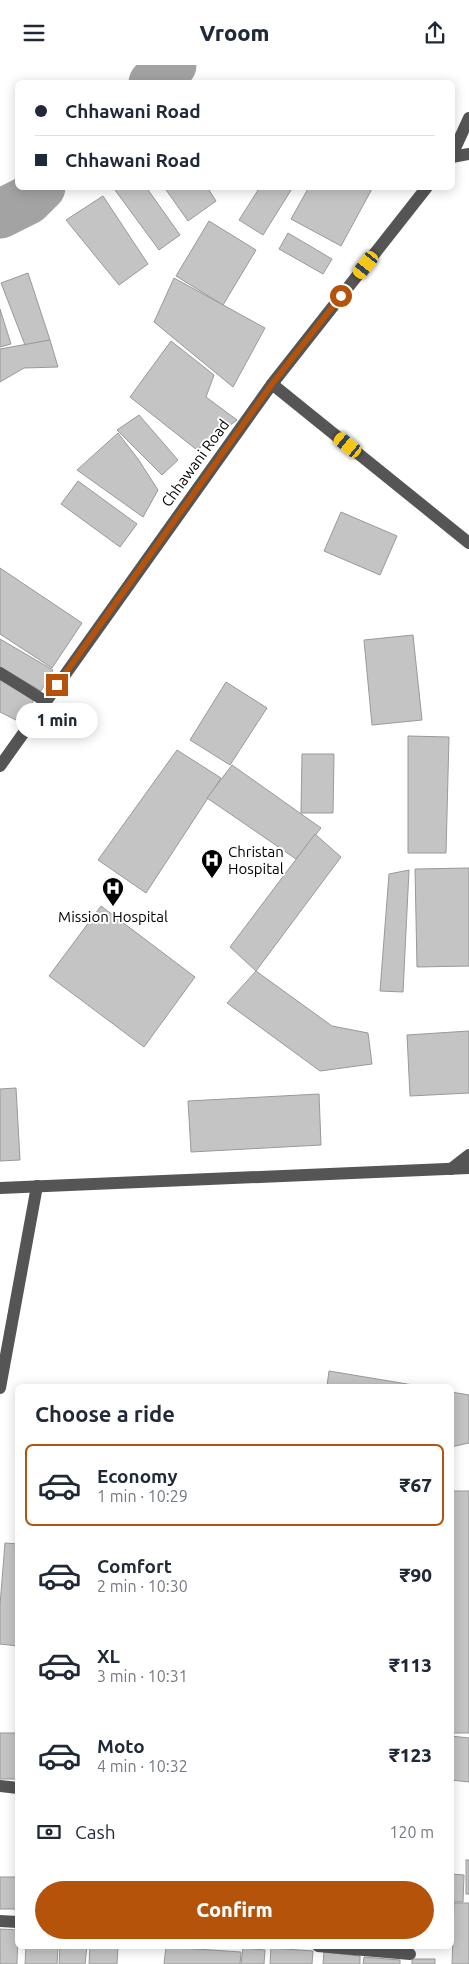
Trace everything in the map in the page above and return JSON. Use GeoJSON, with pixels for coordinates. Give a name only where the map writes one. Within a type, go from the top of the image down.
{"type":"FeatureCollection","features":[{"type":"Feature","properties":{"kind":"street"},"geometry":{"type":"LineString","coordinates":[[455,149],[469,118]]}},
{"type":"Feature","properties":{"kind":"street"},"geometry":{"type":"LineString","coordinates":[[455,156],[469,154]]}},
{"type":"Feature","properties":{"kind":"street","name":"Chhawani Road"},"geometry":{"type":"LineString","coordinates":[[0,765],[272,384],[425,190]]}},
{"type":"Feature","properties":{"kind":"street"},"geometry":{"type":"LineString","coordinates":[[272,384],[469,543]]}},
{"type":"Feature","properties":{"kind":"street"},"geometry":{"type":"LineString","coordinates":[[0,673],[46,701]]}},
{"type":"Feature","properties":{"kind":"street"},"geometry":{"type":"LineString","coordinates":[[451,1169],[469,1155]]}},
{"type":"Feature","properties":{"kind":"street"},"geometry":{"type":"LineString","coordinates":[[0,1187],[469,1168]]}},
{"type":"Feature","properties":{"kind":"street"},"geometry":{"type":"LineString","coordinates":[[0,1388],[37,1187]]}},
{"type":"Feature","properties":{"kind":"street"},"geometry":{"type":"LineString","coordinates":[[0,1787],[15,1788]]}},
{"type":"Feature","properties":{"kind":"street"},"geometry":{"type":"LineString","coordinates":[[0,1921],[15,1922]]}},
{"type":"Feature","properties":{"kind":"street"},"geometry":{"type":"LineString","coordinates":[[349,1949],[410,1955]]}},
{"type":"Feature","properties":{"kind":"building"},"geometry":{"type":"Polygon","coordinates":[[[115,190],[148,190],[180,235],[159,250],[115,190]]]}},
{"type":"Feature","properties":{"kind":"building"},"geometry":{"type":"Polygon","coordinates":[[[166,190],[209,190],[216,201],[188,221],[166,190]]]}},
{"type":"Feature","properties":{"kind":"building"},"geometry":{"type":"Polygon","coordinates":[[[258,190],[291,190],[263,235],[239,220],[258,190]]]}},
{"type":"Feature","properties":{"kind":"building"},"geometry":{"type":"Polygon","coordinates":[[[307,190],[371,190],[341,246],[291,219],[307,190]]]}},
{"type":"Feature","properties":{"kind":"building"},"geometry":{"type":"Polygon","coordinates":[[[103,196],[148,264],[119,285],[66,220],[103,196]]]}},
{"type":"Feature","properties":{"kind":"building"},"geometry":{"type":"Polygon","coordinates":[[[209,221],[256,250],[223,305],[176,276],[209,221]]]}},
{"type":"Feature","properties":{"kind":"building"},"geometry":{"type":"Polygon","coordinates":[[[288,233],[332,259],[323,274],[279,249],[288,233]]]}},
{"type":"Feature","properties":{"kind":"building"},"geometry":{"type":"Polygon","coordinates":[[[28,273],[50,340],[25,345],[1,283],[28,273]]]}},
{"type":"Feature","properties":{"kind":"building"},"geometry":{"type":"Polygon","coordinates":[[[174,278],[265,328],[233,387],[154,322],[174,278]]]}},
{"type":"Feature","properties":{"kind":"building"},"geometry":{"type":"Polygon","coordinates":[[[0,309],[11,344],[0,347],[0,309]]]}},
{"type":"Feature","properties":{"kind":"building"},"geometry":{"type":"Polygon","coordinates":[[[50,340],[58,367],[24,368],[0,382],[0,349],[50,340]]]}},
{"type":"Feature","properties":{"kind":"building"},"geometry":{"type":"Polygon","coordinates":[[[171,341],[214,375],[206,397],[237,420],[197,450],[130,397],[171,341]]]}},
{"type":"Feature","properties":{"kind":"building"},"geometry":{"type":"Polygon","coordinates":[[[139,415],[178,460],[162,475],[117,430],[139,415]]]}},
{"type":"Feature","properties":{"kind":"building"},"geometry":{"type":"Polygon","coordinates":[[[118,433],[158,490],[143,517],[77,470],[118,433]]]}},
{"type":"Feature","properties":{"kind":"building"},"geometry":{"type":"Polygon","coordinates":[[[78,481],[137,524],[120,547],[61,504],[78,481]]]}},
{"type":"Feature","properties":{"kind":"building"},"geometry":{"type":"Polygon","coordinates":[[[341,512],[397,536],[380,575],[324,551],[341,512]]]}},
{"type":"Feature","properties":{"kind":"building"},"geometry":{"type":"Polygon","coordinates":[[[0,568],[82,623],[52,668],[0,634],[0,568]]]}},
{"type":"Feature","properties":{"kind":"building"},"geometry":{"type":"Polygon","coordinates":[[[413,635],[422,720],[372,725],[364,640],[413,635]]]}},
{"type":"Feature","properties":{"kind":"building"},"geometry":{"type":"Polygon","coordinates":[[[0,639],[53,670],[41,691],[0,667],[0,639]]]}},
{"type":"Feature","properties":{"kind":"building"},"geometry":{"type":"Polygon","coordinates":[[[0,680],[35,697],[22,723],[0,712],[0,680]]]}},
{"type":"Feature","properties":{"kind":"building"},"geometry":{"type":"Polygon","coordinates":[[[226,682],[267,708],[230,765],[190,740],[226,682]]]}},
{"type":"Feature","properties":{"kind":"building"},"geometry":{"type":"Polygon","coordinates":[[[408,736],[449,737],[446,853],[408,853],[408,736]]]}},
{"type":"Feature","properties":{"kind":"building"},"geometry":{"type":"Polygon","coordinates":[[[177,750],[221,778],[146,893],[98,860],[177,750]]]}},
{"type":"Feature","properties":{"kind":"building"},"geometry":{"type":"Polygon","coordinates":[[[302,754],[334,754],[333,813],[301,813],[302,754]]]}},
{"type":"Feature","properties":{"kind":"building"},"geometry":{"type":"Polygon","coordinates":[[[232,765],[321,828],[296,859],[207,798],[232,765]]]}},
{"type":"Feature","properties":{"kind":"building"},"geometry":{"type":"Polygon","coordinates":[[[315,834],[341,857],[256,971],[230,947],[315,834]]]}},
{"type":"Feature","properties":{"kind":"building"},"geometry":{"type":"Polygon","coordinates":[[[469,868],[469,966],[417,967],[415,869],[469,868]]]}},
{"type":"Feature","properties":{"kind":"building"},"geometry":{"type":"Polygon","coordinates":[[[409,870],[403,992],[380,991],[389,874],[409,870]]]}},
{"type":"Feature","properties":{"kind":"building"},"geometry":{"type":"Polygon","coordinates":[[[101,906],[195,977],[144,1047],[49,976],[101,906]]]}},
{"type":"Feature","properties":{"kind":"building"},"geometry":{"type":"Polygon","coordinates":[[[256,971],[332,1026],[368,1033],[372,1064],[320,1071],[227,1003],[256,971]]]}},
{"type":"Feature","properties":{"kind":"building"},"geometry":{"type":"Polygon","coordinates":[[[469,1031],[469,1093],[410,1096],[407,1035],[469,1031]]]}},
{"type":"Feature","properties":{"kind":"building"},"geometry":{"type":"Polygon","coordinates":[[[16,1088],[20,1160],[0,1161],[0,1089],[16,1088]]]}},
{"type":"Feature","properties":{"kind":"building"},"geometry":{"type":"Polygon","coordinates":[[[319,1094],[321,1145],[191,1152],[188,1101],[319,1094]]]}},
{"type":"Feature","properties":{"kind":"building"},"geometry":{"type":"Polygon","coordinates":[[[329,1371],[407,1384],[327,1384],[329,1371]]]}},
{"type":"Feature","properties":{"kind":"building"},"geometry":{"type":"Polygon","coordinates":[[[454,1392],[469,1395],[469,1443],[454,1446],[454,1392]]]}},
{"type":"Feature","properties":{"kind":"building"},"geometry":{"type":"Polygon","coordinates":[[[454,1491],[469,1491],[469,1733],[454,1733],[454,1491]]]}},
{"type":"Feature","properties":{"kind":"building"},"geometry":{"type":"Polygon","coordinates":[[[5,1543],[15,1544],[15,1646],[0,1644],[0,1605],[5,1543]]]}},
{"type":"Feature","properties":{"kind":"building"},"geometry":{"type":"Polygon","coordinates":[[[0,1733],[15,1733],[15,1779],[0,1779],[0,1733]]]}},
{"type":"Feature","properties":{"kind":"building"},"geometry":{"type":"Polygon","coordinates":[[[454,1736],[469,1738],[469,1782],[454,1780],[454,1736]]]}},
{"type":"Feature","properties":{"kind":"building"},"geometry":{"type":"Polygon","coordinates":[[[466,1860],[469,1860],[469,1894],[466,1894],[466,1860]]]}},
{"type":"Feature","properties":{"kind":"building"},"geometry":{"type":"Polygon","coordinates":[[[454,1874],[464,1875],[463,1902],[454,1902],[454,1874]]]}},
{"type":"Feature","properties":{"kind":"building"},"geometry":{"type":"Polygon","coordinates":[[[0,1877],[15,1877],[15,1909],[0,1909],[0,1877]]]}},
{"type":"Feature","properties":{"kind":"building"},"geometry":{"type":"Polygon","coordinates":[[[454,1903],[469,1903],[469,1964],[452,1964],[454,1949],[454,1903]]]}},
{"type":"Feature","properties":{"kind":"building"},"geometry":{"type":"Polygon","coordinates":[[[0,1929],[15,1930],[17,1964],[0,1964],[0,1929]]]}},
{"type":"Feature","properties":{"kind":"building"},"geometry":{"type":"Polygon","coordinates":[[[26,1949],[58,1949],[57,1964],[25,1964],[26,1949]]]}},
{"type":"Feature","properties":{"kind":"building"},"geometry":{"type":"Polygon","coordinates":[[[60,1949],[87,1949],[85,1964],[59,1964],[60,1949]]]}},
{"type":"Feature","properties":{"kind":"building"},"geometry":{"type":"Polygon","coordinates":[[[90,1949],[118,1949],[117,1964],[89,1964],[90,1949]]]}},
{"type":"Feature","properties":{"kind":"building"},"geometry":{"type":"Polygon","coordinates":[[[166,1949],[241,1952],[240,1964],[164,1964],[166,1949]]]}},
{"type":"Feature","properties":{"kind":"building"},"geometry":{"type":"Polygon","coordinates":[[[243,1949],[265,1950],[264,1964],[241,1964],[243,1949]]]}},
{"type":"Feature","properties":{"kind":"building"},"geometry":{"type":"Polygon","coordinates":[[[271,1949],[313,1951],[312,1964],[270,1964],[271,1949]]]}},
{"type":"Feature","properties":{"kind":"building"},"geometry":{"type":"Polygon","coordinates":[[[324,1952],[360,1956],[360,1964],[323,1964],[324,1952]]]}},
{"type":"Feature","properties":{"kind":"building"},"geometry":{"type":"Polygon","coordinates":[[[364,1957],[400,1960],[400,1964],[363,1964],[364,1957]]]}},
{"type":"Feature","properties":{"kind":"building"},"geometry":{"type":"Polygon","coordinates":[[[412,1959],[435,1959],[435,1964],[412,1964],[412,1959]]]}},
{"type":"Feature","properties":{"kind":"waterway"},"geometry":{"type":"LineString","coordinates":[[156,80],[172,65]]}},
{"type":"Feature","properties":{"kind":"waterway"},"geometry":{"type":"LineString","coordinates":[[0,214],[28,200],[38,190]]}},
{"type":"Feature","properties":{"kind":"place","name":"Christan Hospital"},"geometry":{"type":"Point","coordinates":[212,879]}},
{"type":"Feature","properties":{"kind":"place","name":"Mission Hospital"},"geometry":{"type":"Point","coordinates":[113,907]}},
{"type":"Feature","properties":{"kind":"route"},"geometry":{"type":"LineString","coordinates":[[57,685],[280,373],[341,296]]}}]}
